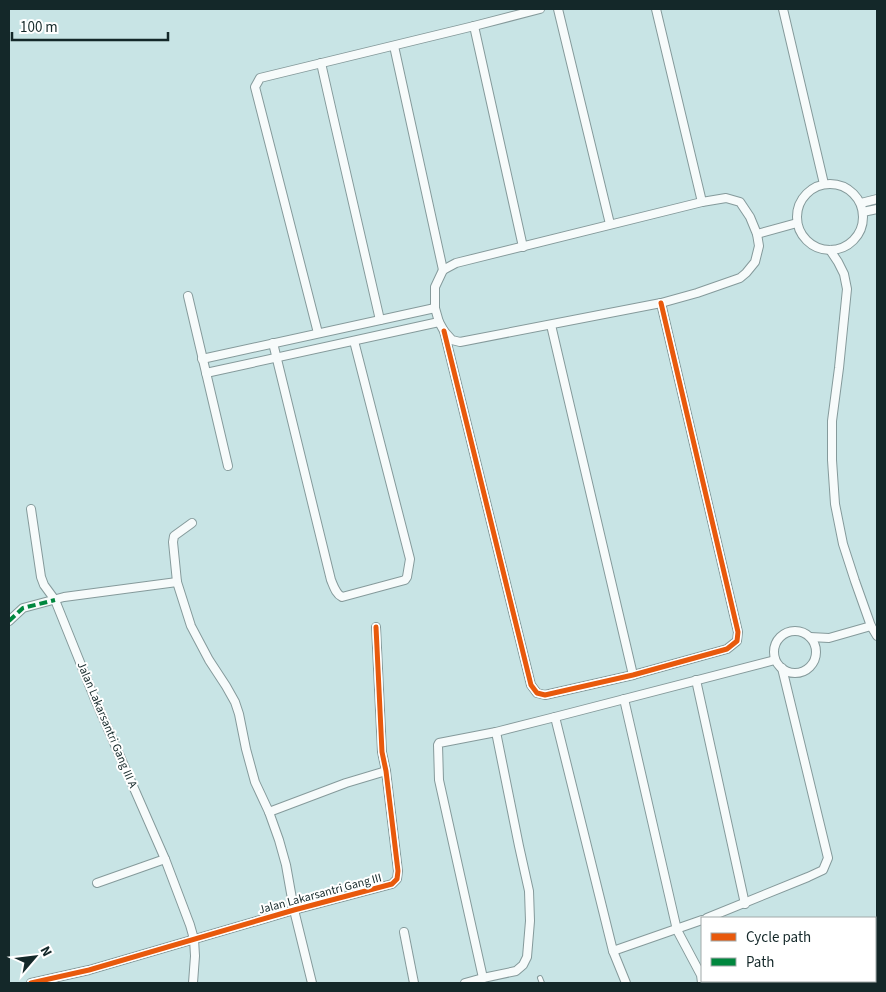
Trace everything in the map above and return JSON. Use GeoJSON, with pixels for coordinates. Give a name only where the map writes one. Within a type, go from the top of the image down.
{"type":"FeatureCollection","features":[{"type":"Feature","properties":{"kind":"street"},"geometry":{"type":"LineString","coordinates":[[318,333],[255,88],[260,78],[540,9]]}},
{"type":"Feature","properties":{"kind":"street"},"geometry":{"type":"LineString","coordinates":[[558,9],[610,224]]}},
{"type":"Feature","properties":{"kind":"street"},"geometry":{"type":"LineString","coordinates":[[656,9],[702,202]]}},
{"type":"Feature","properties":{"kind":"street"},"geometry":{"type":"LineString","coordinates":[[783,9],[824,184]]}},
{"type":"Feature","properties":{"kind":"street"},"geometry":{"type":"LineString","coordinates":[[474,26],[523,247]]}},
{"type":"Feature","properties":{"kind":"street"},"geometry":{"type":"LineString","coordinates":[[394,46],[443,270],[435,287],[435,308],[439,322],[452,340],[460,342],[551,325],[661,303],[697,293],[740,278],[746,274],[755,262],[759,246],[757,234],[750,217],[740,202],[726,198],[610,224],[456,264],[443,270]]}},
{"type":"Feature","properties":{"kind":"street"},"geometry":{"type":"LineString","coordinates":[[322,64],[332,116],[380,320]]}},
{"type":"Feature","properties":{"kind":"street"},"geometry":{"type":"LineString","coordinates":[[833,183],[849,190],[861,203],[863,212],[864,220],[858,235],[853,242],[838,249],[821,249],[812,245],[800,232],[797,223],[798,206],[802,198],[808,191],[824,184],[833,183]]}},
{"type":"Feature","properties":{"kind":"street"},"geometry":{"type":"LineString","coordinates":[[861,203],[877,199]]}},
{"type":"Feature","properties":{"kind":"street"},"geometry":{"type":"LineString","coordinates":[[863,212],[877,209]]}},
{"type":"Feature","properties":{"kind":"street"},"geometry":{"type":"LineString","coordinates":[[757,234],[797,223]]}},
{"type":"Feature","properties":{"kind":"street"},"geometry":{"type":"LineString","coordinates":[[830,250],[844,274],[847,289],[832,421],[835,504],[843,544],[871,626],[877,636]]}},
{"type":"Feature","properties":{"kind":"street"},"geometry":{"type":"LineString","coordinates":[[188,296],[228,466]]}},
{"type":"Feature","properties":{"kind":"street"},"geometry":{"type":"LineString","coordinates":[[444,331],[531,685],[537,693],[545,695],[727,649],[737,642],[738,632],[661,303]]}},
{"type":"Feature","properties":{"kind":"street"},"geometry":{"type":"LineString","coordinates":[[202,359],[435,308]]}},
{"type":"Feature","properties":{"kind":"street"},"geometry":{"type":"LineString","coordinates":[[206,374],[439,322]]}},
{"type":"Feature","properties":{"kind":"street"},"geometry":{"type":"LineString","coordinates":[[551,325],[633,674]]}},
{"type":"Feature","properties":{"kind":"street"},"geometry":{"type":"LineString","coordinates":[[273,343],[331,580],[334,589],[342,597],[405,580],[410,559],[354,340]]}},
{"type":"Feature","properties":{"kind":"street","name":"Jalan Lakarsantri Gang III A"},"geometry":{"type":"LineString","coordinates":[[31,509],[41,577],[44,585],[55,600],[94,698],[164,859],[190,925],[194,939],[195,956],[193,983]]}},
{"type":"Feature","properties":{"kind":"street"},"geometry":{"type":"LineString","coordinates":[[192,523],[174,536],[177,582],[191,626],[209,660],[226,686],[239,714],[255,782],[280,840],[294,910],[312,983]]}},
{"type":"Feature","properties":{"kind":"street"},"geometry":{"type":"LineString","coordinates":[[9,621],[23,608],[64,597],[177,582]]}},
{"type":"Feature","properties":{"kind":"street"},"geometry":{"type":"LineString","coordinates":[[810,637],[829,638],[871,626]]}},
{"type":"Feature","properties":{"kind":"street","name":"Jalan Lakarsantri Gang III"},"geometry":{"type":"LineString","coordinates":[[31,983],[89,970],[294,910],[392,884],[397,879],[398,871],[381,742],[376,627]]}},
{"type":"Feature","properties":{"kind":"street"},"geometry":{"type":"LineString","coordinates":[[798,631],[810,637],[814,642],[816,656],[813,663],[802,672],[788,672],[775,660],[774,649],[776,642],[785,633],[798,631]]}},
{"type":"Feature","properties":{"kind":"street"},"geometry":{"type":"LineString","coordinates":[[816,649],[829,638]]}},
{"type":"Feature","properties":{"kind":"street"},"geometry":{"type":"LineString","coordinates":[[483,978],[439,780],[438,745],[554,718],[775,660]]}},
{"type":"Feature","properties":{"kind":"street"},"geometry":{"type":"LineString","coordinates":[[709,917],[745,904],[823,870],[828,858],[782,668]]}},
{"type":"Feature","properties":{"kind":"street"},"geometry":{"type":"LineString","coordinates":[[696,680],[745,904]]}},
{"type":"Feature","properties":{"kind":"street"},"geometry":{"type":"LineString","coordinates":[[624,699],[677,930],[701,975]]}},
{"type":"Feature","properties":{"kind":"street"},"geometry":{"type":"LineString","coordinates":[[554,718],[613,951],[626,983]]}},
{"type":"Feature","properties":{"kind":"street"},"geometry":{"type":"LineString","coordinates":[[465,983],[516,971],[523,965],[527,957],[530,921],[529,891],[496,732]]}},
{"type":"Feature","properties":{"kind":"street"},"geometry":{"type":"LineString","coordinates":[[269,812],[346,784],[386,772]]}},
{"type":"Feature","properties":{"kind":"street"},"geometry":{"type":"LineString","coordinates":[[98,883],[164,859]]}},
{"type":"Feature","properties":{"kind":"street"},"geometry":{"type":"LineString","coordinates":[[613,951],[701,920]]}},
{"type":"Feature","properties":{"kind":"street"},"geometry":{"type":"LineString","coordinates":[[404,932],[414,983]]}},
{"type":"Feature","properties":{"kind":"lane"},"geometry":{"type":"LineString","coordinates":[[540,978],[542,983]]}},
{"type":"Feature","properties":{"kind":"marked path"},"geometry":{"type":"LineString","coordinates":[[9,621],[23,608],[55,600]]}},
{"type":"Feature","properties":{"kind":"cycle path"},"geometry":{"type":"LineString","coordinates":[[444,331],[531,685],[537,693],[545,695],[633,675],[727,649],[737,641],[738,632],[661,303]]}},
{"type":"Feature","properties":{"kind":"cycle path"},"geometry":{"type":"LineString","coordinates":[[31,983],[89,970],[294,910],[392,884],[397,879],[398,871],[382,752],[376,627]]}}]}
